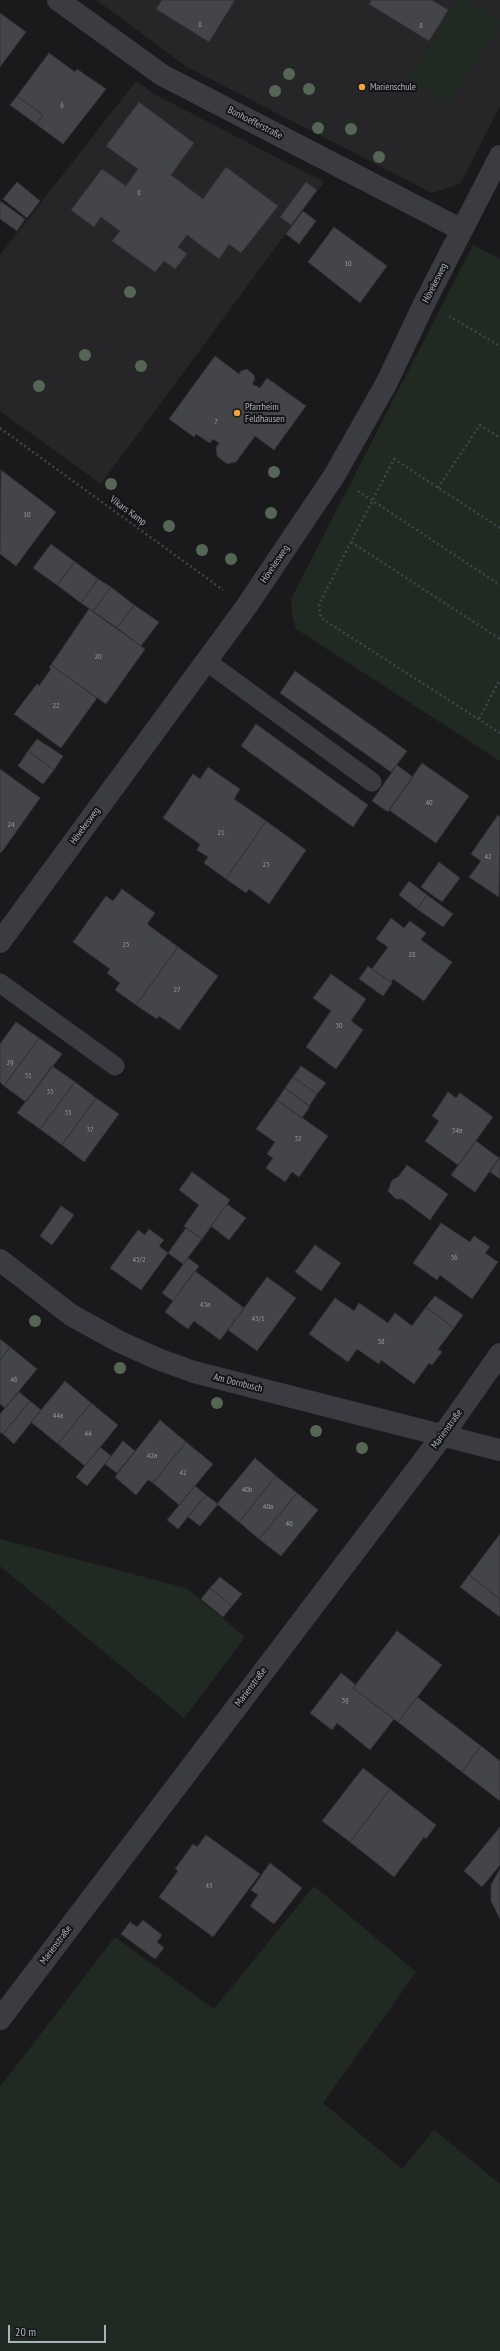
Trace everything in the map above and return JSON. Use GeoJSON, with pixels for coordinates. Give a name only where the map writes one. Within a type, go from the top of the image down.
{"type":"FeatureCollection","features":[{"type":"Feature","properties":{"kind":"street","name":"Bonhoefferstraße"},"geometry":{"type":"LineString","coordinates":[[58,0],[162,75],[462,230]]}},
{"type":"Feature","properties":{"kind":"street","name":"Hövekesweg"},"geometry":{"type":"LineString","coordinates":[[0,942],[246,607],[334,476],[386,384],[425,302],[500,156]]}},
{"type":"Feature","properties":{"kind":"street","name":"Am Dornbusch"},"geometry":{"type":"LineString","coordinates":[[0,1260],[71,1316],[120,1342],[158,1359],[194,1372],[500,1450]]}},
{"type":"Feature","properties":{"kind":"street","name":"Marienstraße"},"geometry":{"type":"LineString","coordinates":[[0,2019],[443,1435],[500,1354]]}},
{"type":"Feature","properties":{"kind":"lane"},"geometry":{"type":"LineString","coordinates":[[206,661],[372,782]]}},
{"type":"Feature","properties":{"kind":"lane"},"geometry":{"type":"LineString","coordinates":[[0,983],[115,1066]]}},
{"type":"Feature","properties":{"kind":"path"},"geometry":{"type":"LineString","coordinates":[[425,302],[500,346]]}},
{"type":"Feature","properties":{"kind":"path"},"geometry":{"type":"LineString","coordinates":[[438,488],[480,425],[500,438]]}},
{"type":"Feature","properties":{"kind":"path","name":"Vikars Kamp"},"geometry":{"type":"LineString","coordinates":[[0,428],[246,607]]}},
{"type":"Feature","properties":{"kind":"path"},"geometry":{"type":"LineString","coordinates":[[500,528],[394,459],[371,500],[319,604],[321,618],[500,733]]}},
{"type":"Feature","properties":{"kind":"path"},"geometry":{"type":"LineString","coordinates":[[334,476],[500,585]]}},
{"type":"Feature","properties":{"kind":"path"},"geometry":{"type":"LineString","coordinates":[[351,542],[500,639]]}},
{"type":"Feature","properties":{"kind":"path"},"geometry":{"type":"LineString","coordinates":[[479,719],[500,679]]}},
{"type":"Feature","properties":{"kind":"shaded area","name":"Marienschule"},"geometry":{"type":"Polygon","coordinates":[[[96,0],[500,0],[500,106],[460,184],[432,193],[187,67],[96,0]]]}},
{"type":"Feature","properties":{"kind":"shaded area"},"geometry":{"type":"Polygon","coordinates":[[[458,0],[468,0],[500,20],[500,25],[450,104],[409,79],[458,0]]]}},
{"type":"Feature","properties":{"kind":"shaded area"},"geometry":{"type":"Polygon","coordinates":[[[136,81],[156,95],[324,182],[101,484],[0,411],[0,255],[136,81]]]}},
{"type":"Feature","properties":{"kind":"shaded area"},"geometry":{"type":"Polygon","coordinates":[[[473,245],[500,259],[500,761],[296,629],[292,614],[291,599],[473,245]]]}},
{"type":"Feature","properties":{"kind":"shaded area"},"geometry":{"type":"Polygon","coordinates":[[[0,1539],[186,1588],[245,1637],[184,1718],[0,1566],[0,1539]]]}},
{"type":"Feature","properties":{"kind":"shaded area"},"geometry":{"type":"Polygon","coordinates":[[[314,1886],[416,1972],[323,2103],[402,2169],[434,2130],[500,2184],[500,2351],[0,2351],[0,2087],[115,1937],[214,2009],[314,1886]]]}},
{"type":"Feature","properties":{"kind":"building"},"geometry":{"type":"Polygon","coordinates":[[[162,0],[235,0],[209,42],[156,9],[162,0]]]}},
{"type":"Feature","properties":{"kind":"building"},"geometry":{"type":"Polygon","coordinates":[[[372,0],[432,0],[448,10],[429,41],[369,4],[372,0]]]}},
{"type":"Feature","properties":{"kind":"building"},"geometry":{"type":"Polygon","coordinates":[[[0,13],[26,32],[0,67],[0,13]]]}},
{"type":"Feature","properties":{"kind":"building"},"geometry":{"type":"Polygon","coordinates":[[[49,53],[75,72],[77,69],[106,89],[63,144],[36,124],[43,115],[17,96],[49,53]]]}},
{"type":"Feature","properties":{"kind":"building"},"geometry":{"type":"Polygon","coordinates":[[[17,96],[43,115],[36,124],[10,105],[17,96]]]}},
{"type":"Feature","properties":{"kind":"building"},"geometry":{"type":"Polygon","coordinates":[[[139,102],[194,143],[171,175],[203,199],[226,167],[278,206],[241,253],[229,244],[219,259],[187,235],[178,247],[187,254],[175,269],[164,261],[155,272],[112,241],[120,231],[101,217],[94,227],[71,210],[102,169],[126,186],[138,169],[106,146],[139,102]]]}},
{"type":"Feature","properties":{"kind":"building"},"geometry":{"type":"Polygon","coordinates":[[[17,182],[40,201],[27,218],[3,199],[17,182]]]}},
{"type":"Feature","properties":{"kind":"building"},"geometry":{"type":"Polygon","coordinates":[[[306,182],[317,190],[291,225],[280,217],[306,182]]]}},
{"type":"Feature","properties":{"kind":"building"},"geometry":{"type":"Polygon","coordinates":[[[0,201],[25,219],[17,231],[0,219],[0,201]]]}},
{"type":"Feature","properties":{"kind":"building"},"geometry":{"type":"Polygon","coordinates":[[[303,211],[316,221],[299,244],[286,234],[303,211]]]}},
{"type":"Feature","properties":{"kind":"building"},"geometry":{"type":"Polygon","coordinates":[[[334,227],[387,266],[360,303],[308,262],[334,227]]]}},
{"type":"Feature","properties":{"kind":"building","name":"Pfarrheim Feldhausen"},"geometry":{"type":"Polygon","coordinates":[[[215,356],[239,374],[241,371],[247,369],[254,375],[255,380],[252,384],[260,388],[267,378],[306,406],[274,450],[255,436],[236,462],[227,464],[217,456],[216,448],[219,443],[213,439],[210,443],[196,434],[194,437],[169,419],[215,356]]]}},
{"type":"Feature","properties":{"kind":"building"},"geometry":{"type":"Polygon","coordinates":[[[1,470],[56,512],[16,566],[0,554],[1,470]]]}},
{"type":"Feature","properties":{"kind":"building"},"geometry":{"type":"Polygon","coordinates":[[[51,544],[75,562],[57,585],[33,568],[51,544]]]}},
{"type":"Feature","properties":{"kind":"building"},"geometry":{"type":"Polygon","coordinates":[[[75,562],[98,579],[81,603],[57,585],[75,562]]]}},
{"type":"Feature","properties":{"kind":"building"},"geometry":{"type":"Polygon","coordinates":[[[98,579],[111,587],[93,611],[81,603],[98,579]]]}},
{"type":"Feature","properties":{"kind":"building"},"geometry":{"type":"Polygon","coordinates":[[[111,587],[134,605],[117,628],[93,611],[111,587]]]}},
{"type":"Feature","properties":{"kind":"building"},"geometry":{"type":"Polygon","coordinates":[[[134,605],[159,622],[141,646],[117,628],[134,605]]]}},
{"type":"Feature","properties":{"kind":"building"},"geometry":{"type":"Polygon","coordinates":[[[89,609],[145,649],[106,704],[51,665],[89,609]]]}},
{"type":"Feature","properties":{"kind":"building"},"geometry":{"type":"Polygon","coordinates":[[[51,665],[97,698],[61,748],[14,714],[37,684],[39,686],[51,669],[49,667],[51,665]]]}},
{"type":"Feature","properties":{"kind":"building"},"geometry":{"type":"Polygon","coordinates":[[[295,671],[407,751],[391,772],[280,693],[295,671]]]}},
{"type":"Feature","properties":{"kind":"building"},"geometry":{"type":"Polygon","coordinates":[[[256,724],[368,805],[353,827],[241,746],[256,724]]]}},
{"type":"Feature","properties":{"kind":"building"},"geometry":{"type":"Polygon","coordinates":[[[37,739],[63,756],[54,770],[28,751],[37,739]]]}},
{"type":"Feature","properties":{"kind":"building"},"geometry":{"type":"Polygon","coordinates":[[[28,751],[54,770],[43,784],[18,766],[28,751]]]}},
{"type":"Feature","properties":{"kind":"building"},"geometry":{"type":"Polygon","coordinates":[[[422,763],[469,796],[436,843],[389,810],[422,763]]]}},
{"type":"Feature","properties":{"kind":"building"},"geometry":{"type":"Polygon","coordinates":[[[397,765],[413,777],[388,812],[372,801],[397,765]]]}},
{"type":"Feature","properties":{"kind":"building"},"geometry":{"type":"Polygon","coordinates":[[[208,767],[240,789],[234,799],[266,821],[226,879],[204,863],[208,857],[197,850],[200,844],[163,818],[193,774],[200,779],[208,767]]]}},
{"type":"Feature","properties":{"kind":"building"},"geometry":{"type":"Polygon","coordinates":[[[0,769],[40,798],[1,853],[0,852],[0,769]]]}},
{"type":"Feature","properties":{"kind":"building"},"geometry":{"type":"Polygon","coordinates":[[[498,815],[500,817],[499,897],[469,877],[481,861],[471,854],[498,815]]]}},
{"type":"Feature","properties":{"kind":"building"},"geometry":{"type":"Polygon","coordinates":[[[266,821],[306,850],[269,904],[249,889],[246,893],[226,879],[266,821]]]}},
{"type":"Feature","properties":{"kind":"building"},"geometry":{"type":"Polygon","coordinates":[[[439,862],[460,878],[442,902],[421,887],[439,862]]]}},
{"type":"Feature","properties":{"kind":"building"},"geometry":{"type":"Polygon","coordinates":[[[409,881],[427,895],[417,909],[399,895],[409,881]]]}},
{"type":"Feature","properties":{"kind":"building"},"geometry":{"type":"Polygon","coordinates":[[[122,889],[155,913],[147,924],[178,947],[136,1005],[115,990],[120,983],[107,973],[110,969],[73,942],[106,896],[113,901],[122,889]]]}},
{"type":"Feature","properties":{"kind":"building"},"geometry":{"type":"Polygon","coordinates":[[[427,895],[453,914],[443,927],[417,909],[427,895]]]}},
{"type":"Feature","properties":{"kind":"building"},"geometry":{"type":"Polygon","coordinates":[[[391,918],[404,928],[410,921],[426,933],[421,940],[452,962],[424,1001],[393,979],[391,982],[372,969],[388,947],[376,939],[391,918]]]}},
{"type":"Feature","properties":{"kind":"building"},"geometry":{"type":"Polygon","coordinates":[[[178,947],[218,976],[179,1030],[159,1016],[157,1019],[136,1005],[178,947]]]}},
{"type":"Feature","properties":{"kind":"building"},"geometry":{"type":"Polygon","coordinates":[[[368,966],[392,983],[383,996],[359,979],[368,966]]]}},
{"type":"Feature","properties":{"kind":"building"},"geometry":{"type":"Polygon","coordinates":[[[331,974],[366,999],[351,1021],[363,1030],[336,1069],[306,1047],[331,1011],[313,998],[331,974]]]}},
{"type":"Feature","properties":{"kind":"building"},"geometry":{"type":"Polygon","coordinates":[[[16,1022],[39,1038],[4,1086],[0,1082],[0,1044],[16,1022]]]}},
{"type":"Feature","properties":{"kind":"building"},"geometry":{"type":"Polygon","coordinates":[[[39,1038],[62,1054],[26,1102],[4,1086],[39,1038]]]}},
{"type":"Feature","properties":{"kind":"building"},"geometry":{"type":"Polygon","coordinates":[[[52,1066],[75,1082],[40,1129],[17,1113],[52,1066]]]}},
{"type":"Feature","properties":{"kind":"building"},"geometry":{"type":"Polygon","coordinates":[[[301,1066],[326,1083],[317,1094],[293,1077],[301,1066]]]}},
{"type":"Feature","properties":{"kind":"building"},"geometry":{"type":"Polygon","coordinates":[[[293,1077],[317,1094],[309,1106],[285,1088],[293,1077]]]}},
{"type":"Feature","properties":{"kind":"building"},"geometry":{"type":"Polygon","coordinates":[[[75,1082],[96,1098],[62,1145],[40,1129],[75,1082]]]}},
{"type":"Feature","properties":{"kind":"building"},"geometry":{"type":"Polygon","coordinates":[[[285,1088],[310,1106],[302,1118],[277,1100],[285,1088]]]}},
{"type":"Feature","properties":{"kind":"building"},"geometry":{"type":"Polygon","coordinates":[[[448,1092],[456,1098],[460,1093],[493,1117],[458,1165],[425,1141],[439,1121],[432,1116],[448,1092]]]}},
{"type":"Feature","properties":{"kind":"building"},"geometry":{"type":"Polygon","coordinates":[[[96,1098],[119,1114],[84,1162],[62,1145],[96,1098]]]}},
{"type":"Feature","properties":{"kind":"building"},"geometry":{"type":"Polygon","coordinates":[[[277,1100],[328,1136],[299,1177],[292,1172],[285,1182],[266,1168],[273,1158],[267,1154],[275,1142],[256,1129],[277,1100]]]}},
{"type":"Feature","properties":{"kind":"building"},"geometry":{"type":"Polygon","coordinates":[[[476,1141],[499,1158],[475,1192],[451,1175],[476,1141]]]}},
{"type":"Feature","properties":{"kind":"building"},"geometry":{"type":"Polygon","coordinates":[[[500,1157],[500,1179],[490,1172],[500,1157]]]}},
{"type":"Feature","properties":{"kind":"building"},"geometry":{"type":"Polygon","coordinates":[[[407,1165],[448,1194],[430,1220],[402,1199],[396,1199],[388,1191],[392,1180],[398,1177],[407,1165]]]}},
{"type":"Feature","properties":{"kind":"building"},"geometry":{"type":"Polygon","coordinates":[[[192,1172],[230,1200],[202,1239],[184,1226],[199,1205],[179,1190],[192,1172]]]}},
{"type":"Feature","properties":{"kind":"building"},"geometry":{"type":"Polygon","coordinates":[[[227,1204],[246,1218],[229,1240],[211,1226],[227,1204]]]}},
{"type":"Feature","properties":{"kind":"building"},"geometry":{"type":"Polygon","coordinates":[[[61,1206],[74,1215],[52,1245],[40,1236],[61,1206]]]}},
{"type":"Feature","properties":{"kind":"building"},"geometry":{"type":"Polygon","coordinates":[[[441,1223],[470,1242],[474,1236],[490,1247],[485,1253],[498,1262],[472,1299],[440,1275],[437,1280],[413,1263],[441,1223]]]}},
{"type":"Feature","properties":{"kind":"building"},"geometry":{"type":"Polygon","coordinates":[[[186,1228],[202,1239],[183,1264],[168,1253],[186,1228]]]}},
{"type":"Feature","properties":{"kind":"building"},"geometry":{"type":"Polygon","coordinates":[[[149,1229],[164,1240],[159,1246],[168,1253],[141,1290],[110,1268],[138,1230],[145,1235],[149,1229]]]}},
{"type":"Feature","properties":{"kind":"building"},"geometry":{"type":"Polygon","coordinates":[[[315,1245],[341,1263],[321,1291],[295,1272],[315,1245]]]}},
{"type":"Feature","properties":{"kind":"building"},"geometry":{"type":"Polygon","coordinates":[[[188,1258],[199,1266],[173,1301],[162,1293],[188,1258]]]}},
{"type":"Feature","properties":{"kind":"building"},"geometry":{"type":"Polygon","coordinates":[[[195,1271],[244,1308],[220,1340],[194,1321],[188,1329],[165,1312],[195,1271]]]}},
{"type":"Feature","properties":{"kind":"building"},"geometry":{"type":"Polygon","coordinates":[[[267,1277],[296,1298],[257,1351],[228,1330],[267,1277]]]}},
{"type":"Feature","properties":{"kind":"building"},"geometry":{"type":"Polygon","coordinates":[[[435,1296],[463,1315],[454,1328],[426,1307],[435,1296]]]}},
{"type":"Feature","properties":{"kind":"building"},"geometry":{"type":"Polygon","coordinates":[[[335,1298],[354,1311],[359,1303],[388,1323],[395,1313],[412,1326],[426,1307],[454,1328],[438,1349],[442,1352],[432,1365],[429,1363],[414,1384],[381,1360],[379,1364],[357,1349],[348,1362],[309,1334],[335,1298]]]}},
{"type":"Feature","properties":{"kind":"building"},"geometry":{"type":"Polygon","coordinates":[[[0,1339],[10,1347],[0,1360],[0,1339]]]}},
{"type":"Feature","properties":{"kind":"building"},"geometry":{"type":"Polygon","coordinates":[[[10,1347],[37,1369],[5,1408],[0,1404],[0,1360],[10,1347]]]}},
{"type":"Feature","properties":{"kind":"building"},"geometry":{"type":"Polygon","coordinates":[[[65,1381],[91,1403],[58,1444],[31,1422],[65,1381]]]}},
{"type":"Feature","properties":{"kind":"building"},"geometry":{"type":"Polygon","coordinates":[[[19,1392],[30,1401],[3,1434],[0,1432],[0,1414],[19,1392]]]}},
{"type":"Feature","properties":{"kind":"building"},"geometry":{"type":"Polygon","coordinates":[[[30,1401],[41,1410],[14,1444],[3,1434],[30,1401]]]}},
{"type":"Feature","properties":{"kind":"building"},"geometry":{"type":"Polygon","coordinates":[[[91,1403],[118,1425],[85,1466],[58,1444],[91,1403]]]}},
{"type":"Feature","properties":{"kind":"building"},"geometry":{"type":"Polygon","coordinates":[[[160,1420],[186,1442],[153,1483],[148,1480],[136,1495],[115,1477],[160,1420]]]}},
{"type":"Feature","properties":{"kind":"building"},"geometry":{"type":"Polygon","coordinates":[[[123,1441],[135,1451],[117,1473],[105,1464],[123,1441]]]}},
{"type":"Feature","properties":{"kind":"building"},"geometry":{"type":"Polygon","coordinates":[[[186,1442],[213,1464],[179,1505],[153,1483],[186,1442]]]}},
{"type":"Feature","properties":{"kind":"building"},"geometry":{"type":"Polygon","coordinates":[[[100,1447],[111,1456],[87,1486],[76,1477],[100,1447]]]}},
{"type":"Feature","properties":{"kind":"building"},"geometry":{"type":"Polygon","coordinates":[[[255,1458],[276,1476],[239,1522],[217,1504],[255,1458]]]}},
{"type":"Feature","properties":{"kind":"building"},"geometry":{"type":"Polygon","coordinates":[[[276,1476],[297,1493],[259,1539],[239,1522],[276,1476]]]}},
{"type":"Feature","properties":{"kind":"building"},"geometry":{"type":"Polygon","coordinates":[[[195,1486],[206,1495],[178,1529],[167,1520],[195,1486]]]}},
{"type":"Feature","properties":{"kind":"building"},"geometry":{"type":"Polygon","coordinates":[[[297,1493],[318,1510],[281,1556],[259,1539],[297,1493]]]}},
{"type":"Feature","properties":{"kind":"building"},"geometry":{"type":"Polygon","coordinates":[[[206,1495],[218,1504],[200,1526],[188,1517],[206,1495]]]}},
{"type":"Feature","properties":{"kind":"building"},"geometry":{"type":"Polygon","coordinates":[[[500,1534],[500,1599],[469,1575],[500,1534]]]}},
{"type":"Feature","properties":{"kind":"building"},"geometry":{"type":"Polygon","coordinates":[[[469,1575],[500,1599],[500,1617],[460,1587],[469,1575]]]}},
{"type":"Feature","properties":{"kind":"building"},"geometry":{"type":"Polygon","coordinates":[[[220,1577],[242,1594],[232,1606],[210,1588],[220,1577]]]}},
{"type":"Feature","properties":{"kind":"building"},"geometry":{"type":"Polygon","coordinates":[[[210,1588],[232,1606],[223,1617],[201,1599],[210,1588]]]}},
{"type":"Feature","properties":{"kind":"building"},"geometry":{"type":"Polygon","coordinates":[[[397,1631],[442,1665],[398,1722],[353,1688],[397,1631]]]}},
{"type":"Feature","properties":{"kind":"building"},"geometry":{"type":"Polygon","coordinates":[[[341,1673],[356,1685],[353,1688],[394,1719],[370,1750],[337,1723],[332,1730],[310,1713],[341,1673]]]}},
{"type":"Feature","properties":{"kind":"building"},"geometry":{"type":"Polygon","coordinates":[[[417,1697],[481,1746],[462,1772],[398,1722],[417,1697]]]}},
{"type":"Feature","properties":{"kind":"building"},"geometry":{"type":"Polygon","coordinates":[[[481,1746],[500,1761],[500,1801],[462,1772],[481,1746]]]}},
{"type":"Feature","properties":{"kind":"building"},"geometry":{"type":"Polygon","coordinates":[[[363,1768],[390,1789],[350,1842],[322,1821],[363,1768]]]}},
{"type":"Feature","properties":{"kind":"building"},"geometry":{"type":"Polygon","coordinates":[[[390,1789],[436,1825],[426,1839],[424,1837],[394,1877],[350,1842],[390,1789]]]}},
{"type":"Feature","properties":{"kind":"building"},"geometry":{"type":"Polygon","coordinates":[[[500,1827],[500,1865],[482,1887],[464,1871],[500,1827]]]}},
{"type":"Feature","properties":{"kind":"building"},"geometry":{"type":"Polygon","coordinates":[[[206,1835],[260,1874],[213,1937],[159,1897],[178,1871],[175,1869],[193,1844],[197,1847],[206,1835]]]}},
{"type":"Feature","properties":{"kind":"building"},"geometry":{"type":"Polygon","coordinates":[[[270,1863],[302,1888],[274,1924],[250,1906],[258,1895],[251,1890],[270,1863]]]}},
{"type":"Feature","properties":{"kind":"building"},"geometry":{"type":"Polygon","coordinates":[[[500,1869],[500,1919],[491,1901],[491,1885],[500,1869]]]}},
{"type":"Feature","properties":{"kind":"building"},"geometry":{"type":"Polygon","coordinates":[[[143,1920],[162,1935],[157,1942],[164,1948],[155,1959],[121,1934],[130,1922],[137,1927],[143,1920]]]}},
{"type":"Feature","properties":{"kind":"place","name":"Marienschule"},"geometry":{"type":"Point","coordinates":[362,87]}},
{"type":"Feature","properties":{"kind":"place","name":"Pfarrheim Feldhausen"},"geometry":{"type":"Point","coordinates":[237,413]}}]}
